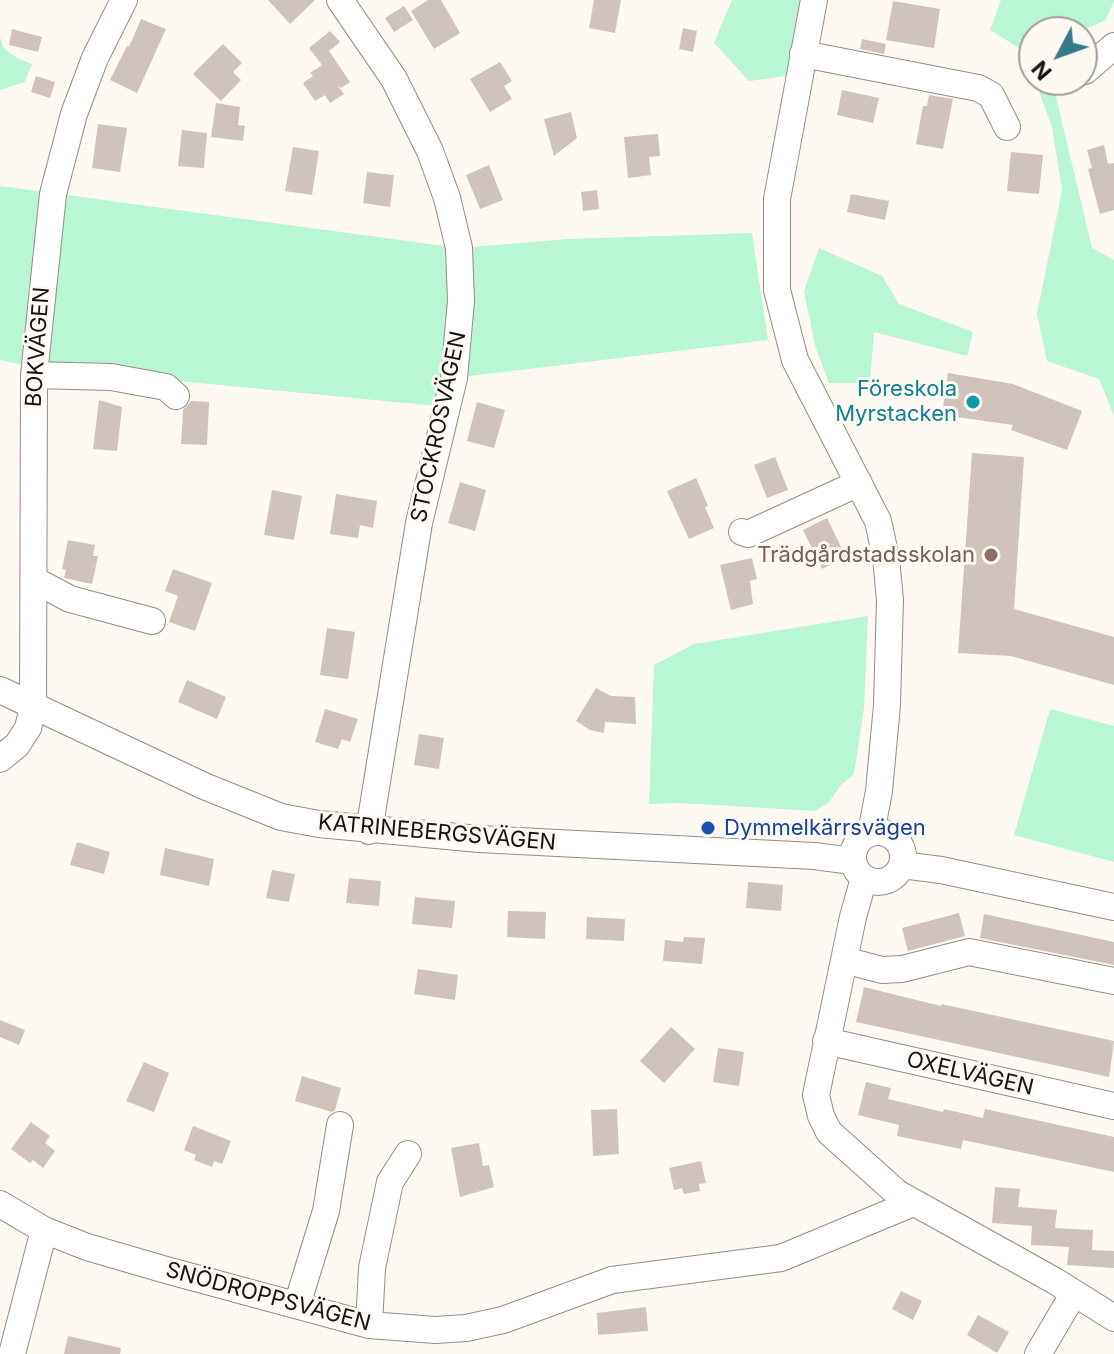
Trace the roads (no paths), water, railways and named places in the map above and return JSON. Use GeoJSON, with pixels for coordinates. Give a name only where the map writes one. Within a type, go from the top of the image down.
{"type":"FeatureCollection","features":[{"type":"Feature","properties":{"kind":"street","name":"BOKVÄGEN"},"geometry":{"type":"LineString","coordinates":[[33,708],[34,375],[53,194],[74,114],[95,58],[124,0]]}},
{"type":"Feature","properties":{"kind":"street","name":"STOCKROSVÄGEN"},"geometry":{"type":"LineString","coordinates":[[340,0],[394,79],[430,151],[447,198],[459,248],[461,301],[454,378],[419,523],[369,831]]}},
{"type":"Feature","properties":{"kind":"street"},"geometry":{"type":"LineString","coordinates":[[814,0],[777,199],[777,290],[795,360],[878,521],[886,558],[890,600],[887,705],[879,791],[871,833]]}},
{"type":"Feature","properties":{"kind":"street"},"geometry":{"type":"LineString","coordinates":[[1098,60],[1114,46]]}},
{"type":"Feature","properties":{"kind":"street"},"geometry":{"type":"LineString","coordinates":[[803,54],[978,88],[991,95],[1007,127]]}},
{"type":"Feature","properties":{"kind":"street"},"geometry":{"type":"LineString","coordinates":[[34,375],[111,377],[166,387],[176,396]]}},
{"type":"Feature","properties":{"kind":"street"},"geometry":{"type":"LineString","coordinates":[[742,532],[748,534],[859,483]]}},
{"type":"Feature","properties":{"kind":"street"},"geometry":{"type":"LineString","coordinates":[[34,580],[70,599],[152,621]]}},
{"type":"Feature","properties":{"kind":"street","name":"KATRINEBERGSVÄGEN"},"geometry":{"type":"LineString","coordinates":[[0,690],[204,786],[281,817],[369,831],[814,856],[858,870]]}},
{"type":"Feature","properties":{"kind":"street"},"geometry":{"type":"LineString","coordinates":[[0,759],[17,745],[28,728],[33,708]]}},
{"type":"Feature","properties":{"kind":"street"},"geometry":{"type":"LineString","coordinates":[[858,870],[874,882],[889,880],[902,865],[903,850],[896,839],[886,833],[871,833],[856,844],[858,870],[844,960],[816,1095],[829,1132],[905,1198],[1114,1318]]}},
{"type":"Feature","properties":{"kind":"street"},"geometry":{"type":"LineString","coordinates":[[902,865],[941,870],[1114,907]]}},
{"type":"Feature","properties":{"kind":"street"},"geometry":{"type":"LineString","coordinates":[[844,960],[882,970],[902,969],[969,952],[1114,981]]}},
{"type":"Feature","properties":{"kind":"street","name":"OXELVÄGEN"},"geometry":{"type":"LineString","coordinates":[[826,1041],[1114,1106]]}},
{"type":"Feature","properties":{"kind":"street"},"geometry":{"type":"LineString","coordinates":[[297,1305],[326,1211],[340,1125]]}},
{"type":"Feature","properties":{"kind":"street"},"geometry":{"type":"LineString","coordinates":[[369,1325],[372,1268],[390,1182],[408,1154]]}},
{"type":"Feature","properties":{"kind":"street","name":"SNÖDROPPSVÄGEN"},"geometry":{"type":"LineString","coordinates":[[0,1204],[44,1230],[87,1247],[369,1325],[435,1330],[466,1328],[503,1320],[612,1280],[781,1258],[905,1198]]}},
{"type":"Feature","properties":{"kind":"street"},"geometry":{"type":"LineString","coordinates":[[12,1354],[44,1230]]}},
{"type":"Feature","properties":{"kind":"street"},"geometry":{"type":"LineString","coordinates":[[1038,1354],[1074,1293]]}},
{"type":"Feature","properties":{"kind":"place","name":"Föreskola Myrstacken"},"geometry":{"type":"Point","coordinates":[973,402]}},
{"type":"Feature","properties":{"kind":"place","name":"Trädgårdstadsskolan"},"geometry":{"type":"Point","coordinates":[991,555]}},
{"type":"Feature","properties":{"kind":"place","name":"Dymmelkärrsvägen"},"geometry":{"type":"Point","coordinates":[708,828]}}]}
